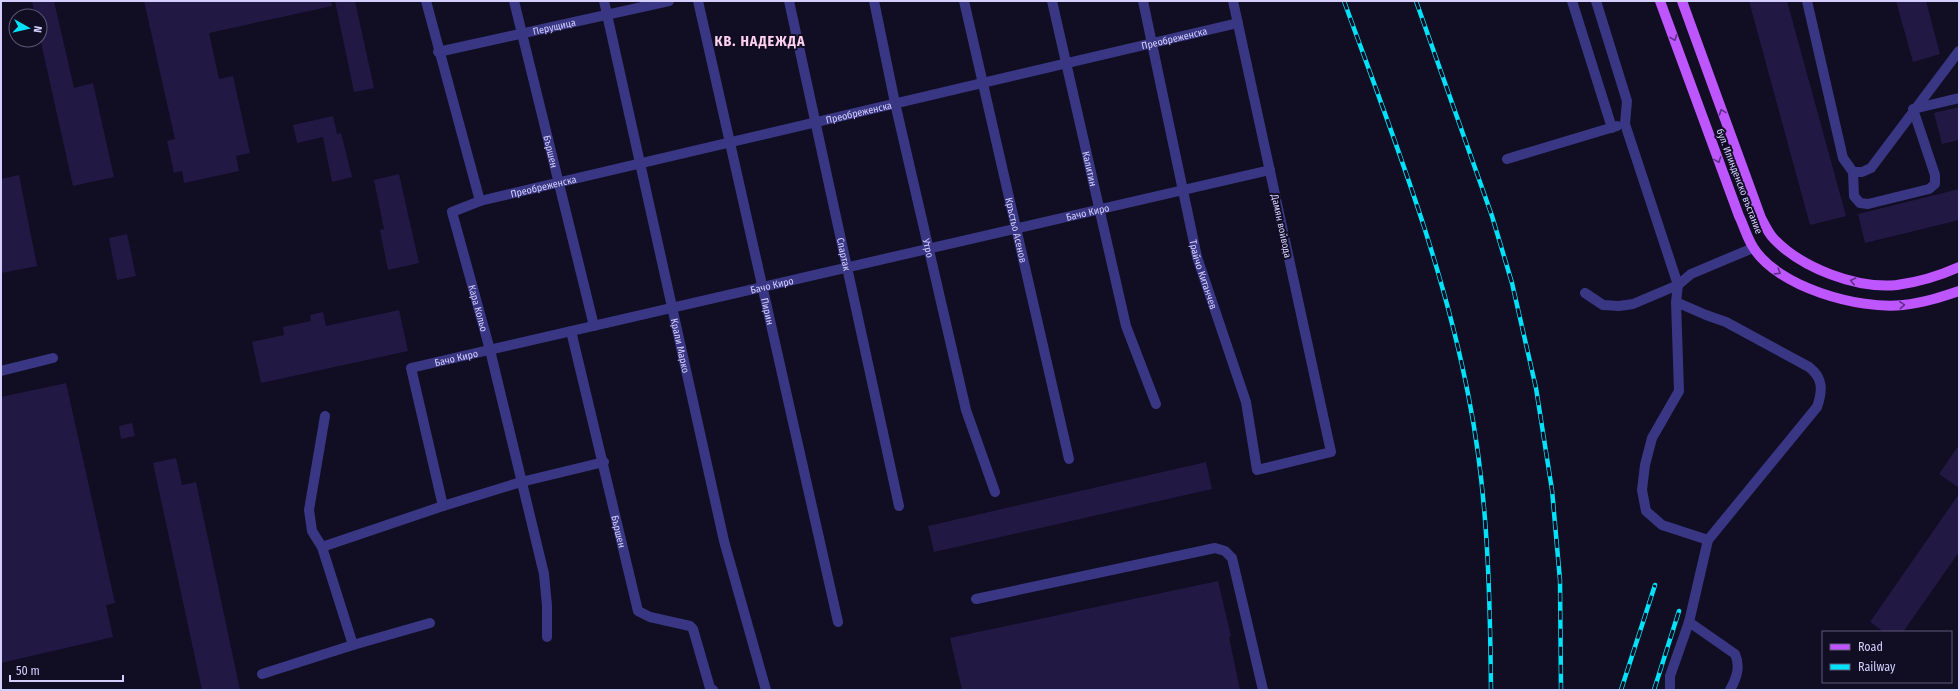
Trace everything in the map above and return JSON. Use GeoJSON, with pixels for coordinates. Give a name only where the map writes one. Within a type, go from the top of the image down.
{"type":"FeatureCollection","features":[{"type":"Feature","properties":{"kind":"main road","name":"бул. Илинденско въстание"},"geometry":{"type":"LineString","coordinates":[[1660,1],[1739,216],[1753,248],[1774,271],[1810,289],[1845,301],[1902,305],[1933,300],[1959,291]]}},
{"type":"Feature","properties":{"kind":"main road","name":"бул. Илинденско въстание"},"geometry":{"type":"LineString","coordinates":[[1682,1],[1761,218],[1773,238],[1797,258],[1832,276],[1863,283],[1896,285],[1932,278],[1959,267]]}},
{"type":"Feature","properties":{"kind":"street"},"geometry":{"type":"LineString","coordinates":[[426,1],[438,52],[480,200]]}},
{"type":"Feature","properties":{"kind":"street","name":"Бършен"},"geometry":{"type":"LineString","coordinates":[[514,1],[594,326]]}},
{"type":"Feature","properties":{"kind":"street","name":"Крали Марко"},"geometry":{"type":"LineString","coordinates":[[604,1],[724,541],[766,689]]}},
{"type":"Feature","properties":{"kind":"street","name":"Перущица"},"geometry":{"type":"LineString","coordinates":[[438,52],[669,1]]}},
{"type":"Feature","properties":{"kind":"street","name":"Пирин"},"geometry":{"type":"LineString","coordinates":[[698,1],[838,622]]}},
{"type":"Feature","properties":{"kind":"street","name":"Спартак"},"geometry":{"type":"LineString","coordinates":[[789,1],[899,506]]}},
{"type":"Feature","properties":{"kind":"street","name":"Утро"},"geometry":{"type":"LineString","coordinates":[[874,1],[895,103],[966,410],[995,492]]}},
{"type":"Feature","properties":{"kind":"street","name":"Кръстьо Асенов"},"geometry":{"type":"LineString","coordinates":[[964,1],[1069,459]]}},
{"type":"Feature","properties":{"kind":"street","name":"Калитин"},"geometry":{"type":"LineString","coordinates":[[1052,1],[1126,326],[1156,404]]}},
{"type":"Feature","properties":{"kind":"street","name":"Трайчо Китанчев"},"geometry":{"type":"LineString","coordinates":[[1143,1],[1196,257],[1246,402],[1257,470],[1331,452]]}},
{"type":"Feature","properties":{"kind":"street","name":"Дамян войвода"},"geometry":{"type":"LineString","coordinates":[[1233,1],[1331,452]]}},
{"type":"Feature","properties":{"kind":"street"},"geometry":{"type":"LineString","coordinates":[[1572,1],[1612,128]]}},
{"type":"Feature","properties":{"kind":"street"},"geometry":{"type":"LineString","coordinates":[[1596,1],[1628,101],[1624,124],[1678,285],[1676,302],[1680,364],[1679,391],[1652,438],[1645,465],[1642,490],[1646,511],[1662,525],[1708,540]]}},
{"type":"Feature","properties":{"kind":"street"},"geometry":{"type":"LineString","coordinates":[[1807,1],[1843,158],[1853,172],[1854,196],[1860,203],[1868,204],[1929,189],[1935,184],[1935,175],[1913,110]]}},
{"type":"Feature","properties":{"kind":"street","name":"Преобреженска"},"geometry":{"type":"LineString","coordinates":[[480,200],[1238,23]]}},
{"type":"Feature","properties":{"kind":"street"},"geometry":{"type":"LineString","coordinates":[[1853,172],[1862,172],[1871,168],[1913,110],[1959,51]]}},
{"type":"Feature","properties":{"kind":"street"},"geometry":{"type":"LineString","coordinates":[[1913,110],[1959,98]]}},
{"type":"Feature","properties":{"kind":"street"},"geometry":{"type":"LineString","coordinates":[[1507,159],[1624,124]]}},
{"type":"Feature","properties":{"kind":"street","name":"Бачо Киро"},"geometry":{"type":"LineString","coordinates":[[443,506],[411,368],[1270,170]]}},
{"type":"Feature","properties":{"kind":"street","name":"Кара Кольо"},"geometry":{"type":"LineString","coordinates":[[480,200],[452,212],[490,350],[544,574],[547,606],[547,637]]}},
{"type":"Feature","properties":{"kind":"street"},"geometry":{"type":"LineString","coordinates":[[1585,293],[1603,305],[1619,306],[1633,304],[1678,285],[1691,274],[1753,248]]}},
{"type":"Feature","properties":{"kind":"street"},"geometry":{"type":"LineString","coordinates":[[1670,690],[1670,676],[1689,622],[1708,540],[1817,407],[1821,396],[1822,382],[1816,372],[1809,366],[1726,322],[1676,302]]}},
{"type":"Feature","properties":{"kind":"street","name":"Бършен"},"geometry":{"type":"LineString","coordinates":[[571,331],[604,462],[638,611],[650,617],[690,626],[693,629],[710,688],[713,690]]}},
{"type":"Feature","properties":{"kind":"street"},"geometry":{"type":"LineString","coordinates":[[1,372],[53,358]]}},
{"type":"Feature","properties":{"kind":"street"},"geometry":{"type":"LineString","coordinates":[[324,416],[309,510],[312,531],[322,547],[353,645]]}},
{"type":"Feature","properties":{"kind":"street"},"geometry":{"type":"LineString","coordinates":[[322,547],[443,506],[522,482],[604,462]]}},
{"type":"Feature","properties":{"kind":"street"},"geometry":{"type":"LineString","coordinates":[[976,599],[1215,548],[1232,558],[1263,690]]}},
{"type":"Feature","properties":{"kind":"street"},"geometry":{"type":"LineString","coordinates":[[1689,622],[1735,654],[1738,661],[1738,671],[1730,690]]}},
{"type":"Feature","properties":{"kind":"street"},"geometry":{"type":"LineString","coordinates":[[262,674],[353,645],[430,623]]}},
{"type":"Feature","properties":{"kind":"building"},"geometry":{"type":"Polygon","coordinates":[[[32,1],[54,1],[74,88],[93,83],[114,177],[73,186],[42,48],[48,48],[48,8],[33,8],[32,1]]]}},
{"type":"Feature","properties":{"kind":"building"},"geometry":{"type":"Polygon","coordinates":[[[144,1],[331,1],[332,6],[209,33],[219,79],[233,76],[250,153],[236,156],[239,171],[184,183],[182,171],[174,173],[167,141],[175,139],[144,1]]]}},
{"type":"Feature","properties":{"kind":"building"},"geometry":{"type":"Polygon","coordinates":[[[335,1],[355,1],[374,88],[354,92],[335,1]]]}},
{"type":"Feature","properties":{"kind":"building"},"geometry":{"type":"Polygon","coordinates":[[[1749,1],[1787,1],[1846,216],[1810,225],[1749,1]]]}},
{"type":"Feature","properties":{"kind":"building"},"geometry":{"type":"Polygon","coordinates":[[[1896,1],[1926,1],[1940,54],[1913,62],[1896,1]]]}},
{"type":"Feature","properties":{"kind":"building"},"geometry":{"type":"Polygon","coordinates":[[[1959,107],[1959,140],[1942,144],[1934,113],[1959,107]]]}},
{"type":"Feature","properties":{"kind":"building"},"geometry":{"type":"Polygon","coordinates":[[[333,116],[337,134],[341,133],[352,177],[332,182],[323,137],[297,143],[293,125],[333,116]]]}},
{"type":"Feature","properties":{"kind":"building"},"geometry":{"type":"Polygon","coordinates":[[[399,174],[419,263],[388,270],[380,230],[384,229],[374,180],[399,174]]]}},
{"type":"Feature","properties":{"kind":"building"},"geometry":{"type":"Polygon","coordinates":[[[19,175],[37,266],[1,273],[1,179],[19,175]]]}},
{"type":"Feature","properties":{"kind":"building"},"geometry":{"type":"Polygon","coordinates":[[[1959,189],[1959,220],[1865,243],[1858,214],[1959,189]]]}},
{"type":"Feature","properties":{"kind":"building"},"geometry":{"type":"Polygon","coordinates":[[[127,234],[136,276],[117,280],[109,238],[127,234]]]}},
{"type":"Feature","properties":{"kind":"building"},"geometry":{"type":"Polygon","coordinates":[[[399,310],[408,351],[261,383],[252,342],[284,335],[283,327],[311,321],[310,315],[323,312],[326,326],[399,310]]]}},
{"type":"Feature","properties":{"kind":"building"},"geometry":{"type":"Polygon","coordinates":[[[66,383],[115,603],[106,605],[113,637],[1,663],[1,397],[66,383]]]}},
{"type":"Feature","properties":{"kind":"building"},"geometry":{"type":"Polygon","coordinates":[[[132,423],[135,436],[121,439],[119,426],[132,423]]]}},
{"type":"Feature","properties":{"kind":"building"},"geometry":{"type":"Polygon","coordinates":[[[1959,445],[1959,488],[1939,474],[1959,445]]]}},
{"type":"Feature","properties":{"kind":"building"},"geometry":{"type":"Polygon","coordinates":[[[176,458],[182,485],[196,482],[240,690],[202,690],[153,463],[176,458]]]}},
{"type":"Feature","properties":{"kind":"building"},"geometry":{"type":"Polygon","coordinates":[[[1206,462],[1212,489],[934,552],[928,526],[1206,462]]]}},
{"type":"Feature","properties":{"kind":"building"},"geometry":{"type":"Polygon","coordinates":[[[1959,494],[1959,552],[1904,631],[1883,631],[1870,622],[1959,494]]]}},
{"type":"Feature","properties":{"kind":"building"},"geometry":{"type":"Polygon","coordinates":[[[1218,581],[1231,636],[1229,637],[1240,690],[962,690],[950,638],[1218,581]]]}},
{"type":"Feature","properties":{"kind":"railway"},"geometry":{"type":"LineString","coordinates":[[1344,1],[1397,148],[1430,247],[1445,297],[1469,399],[1480,471],[1487,544],[1491,690]]}},
{"type":"Feature","properties":{"kind":"railway"},"geometry":{"type":"LineString","coordinates":[[1416,1],[1492,216],[1512,283],[1536,388],[1552,490],[1560,580],[1561,690]]}},
{"type":"Feature","properties":{"kind":"railway"},"geometry":{"type":"LineString","coordinates":[[1621,690],[1655,585]]}},
{"type":"Feature","properties":{"kind":"railway"},"geometry":{"type":"LineString","coordinates":[[1654,690],[1679,611]]}},
{"type":"Feature","properties":{"kind":"district","name":"КВ. НАДЕЖДА"},"geometry":{"type":"Point","coordinates":[760,41]}}]}
